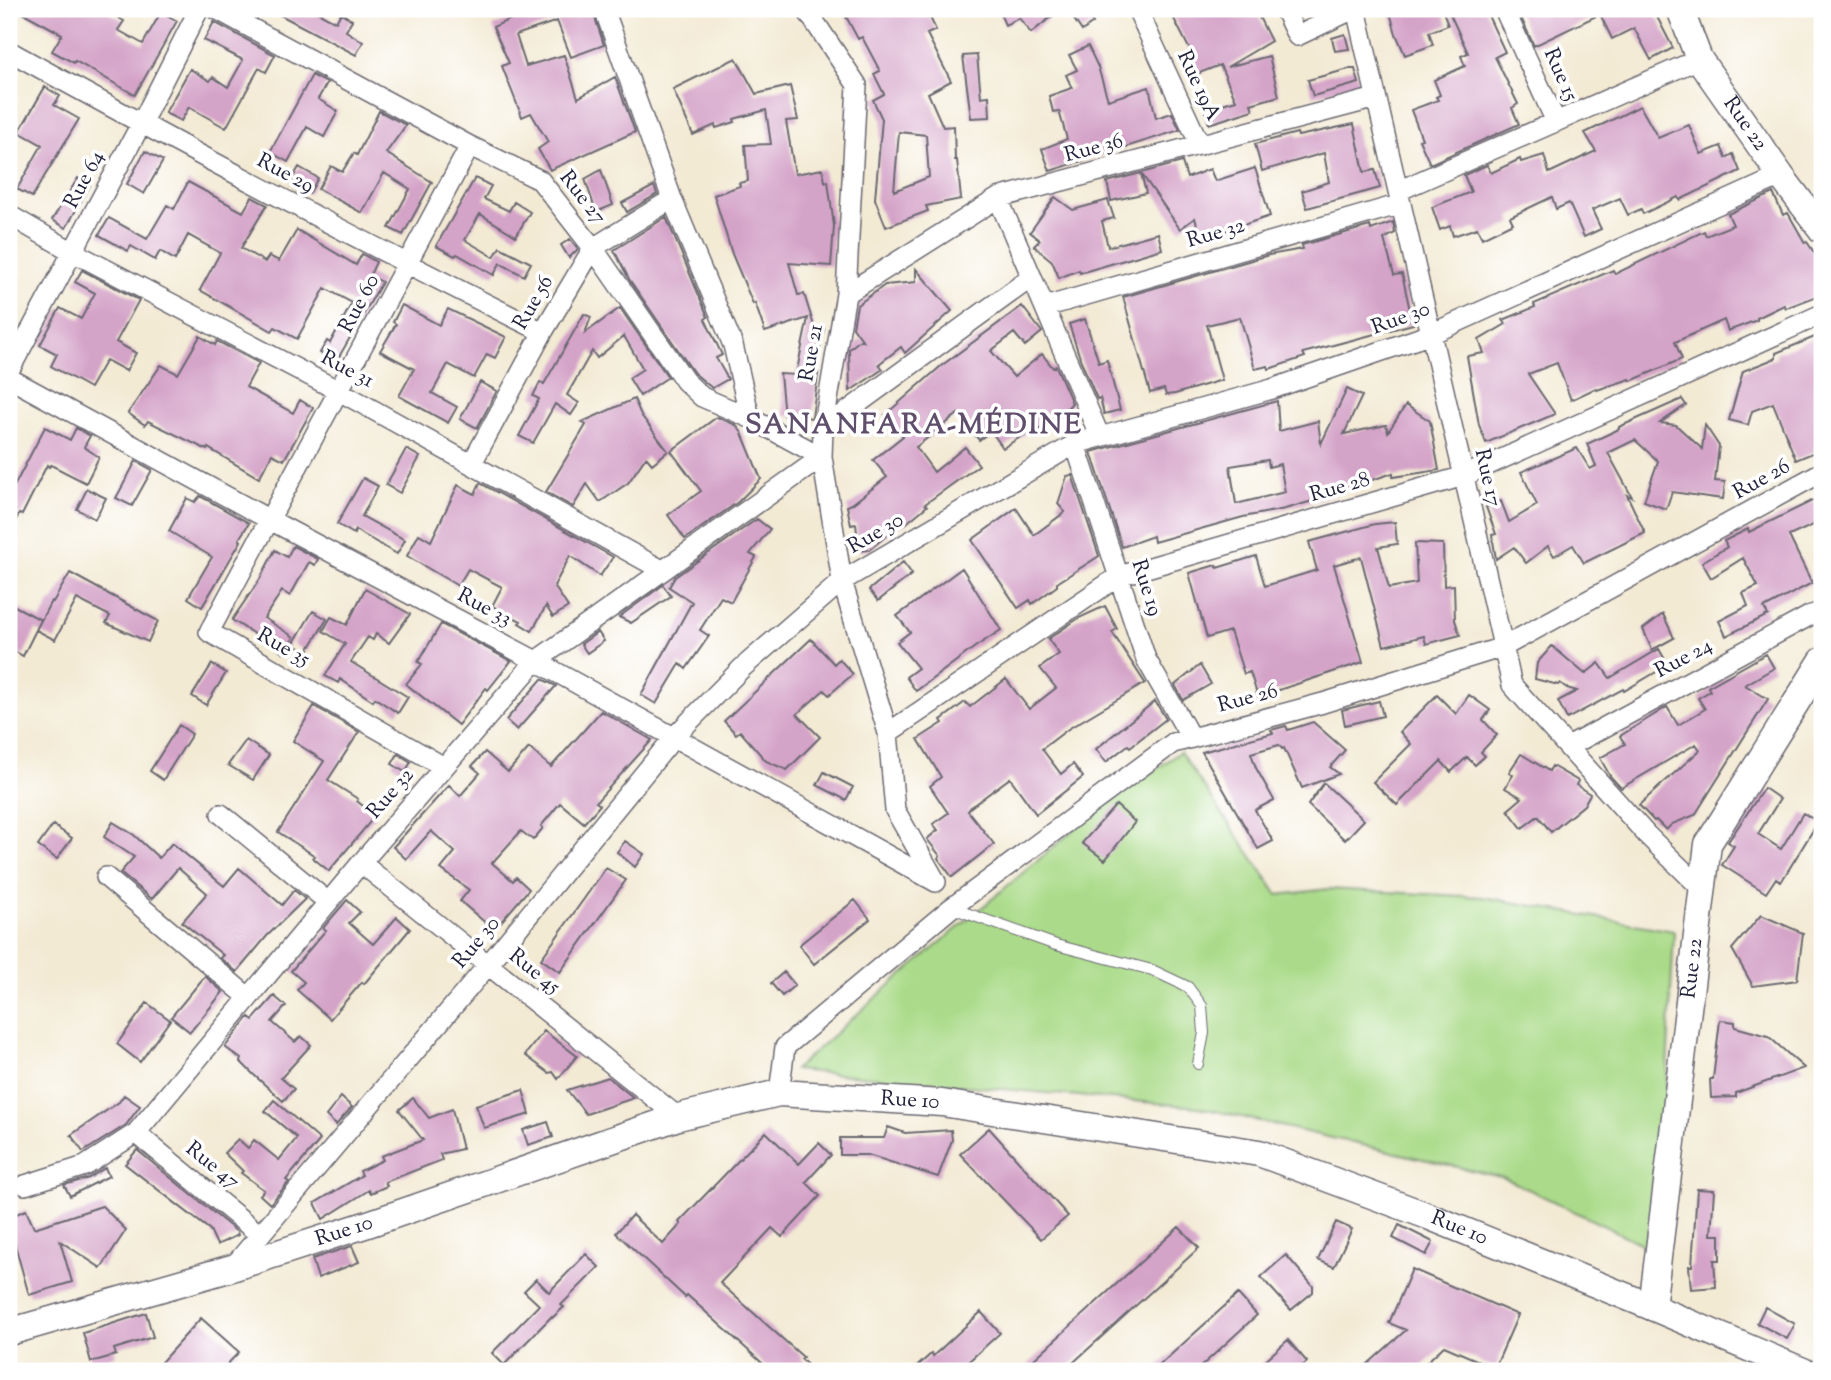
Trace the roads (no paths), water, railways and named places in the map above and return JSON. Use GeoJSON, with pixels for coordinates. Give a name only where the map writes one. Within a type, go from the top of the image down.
{"type":"FeatureCollection","features":[{"type":"Feature","properties":{"kind":"main road","name":"Rue 22"},"geometry":{"type":"LineString","coordinates":[[1680,9],[1699,59],[1822,230]]}},
{"type":"Feature","properties":{"kind":"main road","name":"Rue 22"},"geometry":{"type":"LineString","coordinates":[[1652,1307],[1708,844],[1822,661]]}},
{"type":"Feature","properties":{"kind":"main road","name":"Rue 10"},"geometry":{"type":"LineString","coordinates":[[9,1332],[232,1268],[381,1220],[678,1117],[779,1093],[942,1103],[1259,1153],[1428,1216],[1803,1371]]}},
{"type":"Feature","properties":{"kind":"street","name":"Rue 64"},"geometry":{"type":"LineString","coordinates":[[9,371],[199,9]]}},
{"type":"Feature","properties":{"kind":"street","name":"Rue 27"},"geometry":{"type":"LineString","coordinates":[[216,9],[470,146],[540,180],[593,248],[685,381],[702,397],[750,418],[822,457]]}},
{"type":"Feature","properties":{"kind":"street"},"geometry":{"type":"LineString","coordinates":[[604,9],[672,198],[733,345],[750,418]]}},
{"type":"Feature","properties":{"kind":"street","name":"Rue 21"},"geometry":{"type":"LineString","coordinates":[[806,9],[857,85],[846,294],[823,429],[822,457],[842,581],[888,733],[895,810],[951,908]]}},
{"type":"Feature","properties":{"kind":"street","name":"Rue 19A"},"geometry":{"type":"LineString","coordinates":[[1137,9],[1200,145]]}},
{"type":"Feature","properties":{"kind":"street"},"geometry":{"type":"LineString","coordinates":[[1284,9],[1297,36],[1355,9]]}},
{"type":"Feature","properties":{"kind":"street","name":"Rue 17"},"geometry":{"type":"LineString","coordinates":[[1355,9],[1512,685],[1647,835],[1703,890]]}},
{"type":"Feature","properties":{"kind":"street","name":"Rue 15"},"geometry":{"type":"LineString","coordinates":[[1504,9],[1556,122]]}},
{"type":"Feature","properties":{"kind":"street","name":"Rue 29"},"geometry":{"type":"LineString","coordinates":[[9,51],[407,265],[543,332]]}},
{"type":"Feature","properties":{"kind":"street","name":"Rue 32"},"geometry":{"type":"LineString","coordinates":[[1045,307],[1399,197],[1556,122],[1699,59]]}},
{"type":"Feature","properties":{"kind":"street","name":"Rue 36"},"geometry":{"type":"LineString","coordinates":[[846,294],[998,198],[1376,98]]}},
{"type":"Feature","properties":{"kind":"street","name":"Rue 60"},"geometry":{"type":"LineString","coordinates":[[270,520],[470,146]]}},
{"type":"Feature","properties":{"kind":"street","name":"Rue 30"},"geometry":{"type":"LineString","coordinates":[[232,1268],[488,965],[674,737],[742,668],[842,581],[1075,444],[1272,389],[1431,334],[1781,176]]}},
{"type":"Feature","properties":{"kind":"street","name":"Rue 56"},"geometry":{"type":"LineString","coordinates":[[472,463],[543,332],[593,248],[672,198]]}},
{"type":"Feature","properties":{"kind":"street"},"geometry":{"type":"LineString","coordinates":[[998,198],[1100,437]]}},
{"type":"Feature","properties":{"kind":"street","name":"Rue 31"},"geometry":{"type":"LineString","coordinates":[[9,215],[72,252],[472,463],[662,570]]}},
{"type":"Feature","properties":{"kind":"street"},"geometry":{"type":"LineString","coordinates":[[823,429],[1032,277]]}},
{"type":"Feature","properties":{"kind":"street","name":"Rue 28"},"geometry":{"type":"LineString","coordinates":[[888,733],[1119,576],[1464,476],[1822,314]]}},
{"type":"Feature","properties":{"kind":"street","name":"Rue 33"},"geometry":{"type":"LineString","coordinates":[[9,378],[536,661],[936,882]]}},
{"type":"Feature","properties":{"kind":"street","name":"Rue 19"},"geometry":{"type":"LineString","coordinates":[[1075,444],[1146,659],[1191,738]]}},
{"type":"Feature","properties":{"kind":"street","name":"Rue 32"},"geometry":{"type":"LineString","coordinates":[[25,1185],[85,1167],[136,1133],[361,863],[536,661],[822,457]]}},
{"type":"Feature","properties":{"kind":"street","name":"Rue 26"},"geometry":{"type":"LineString","coordinates":[[779,1093],[785,1046],[951,908],[1173,743],[1323,703],[1503,648],[1822,472]]}},
{"type":"Feature","properties":{"kind":"street","name":"Rue 35"},"geometry":{"type":"LineString","coordinates":[[270,520],[209,632],[444,767]]}},
{"type":"Feature","properties":{"kind":"street","name":"Rue 24"},"geometry":{"type":"LineString","coordinates":[[1568,747],[1811,615],[1822,612]]}},
{"type":"Feature","properties":{"kind":"street"},"geometry":{"type":"LineString","coordinates":[[221,814],[328,902]]}},
{"type":"Feature","properties":{"kind":"street","name":"Rue 45"},"geometry":{"type":"LineString","coordinates":[[361,863],[678,1117]]}},
{"type":"Feature","properties":{"kind":"street"},"geometry":{"type":"LineString","coordinates":[[106,877],[248,997]]}},
{"type":"Feature","properties":{"kind":"street","name":"Rue 47"},"geometry":{"type":"LineString","coordinates":[[136,1133],[260,1235]]}},
{"type":"Feature","properties":{"kind":"lane"},"geometry":{"type":"LineString","coordinates":[[951,908],[1056,945],[1152,970],[1188,987],[1202,1006],[1204,1033],[1198,1064]]}},
{"type":"Feature","properties":{"kind":"railway"},"geometry":{"type":"LineString","coordinates":[[1817,9],[1822,17]]}},
{"type":"Feature","properties":{"kind":"district","name":"SANANFARA-MÉDINE"},"geometry":{"type":"Point","coordinates":[914,426]}}]}
